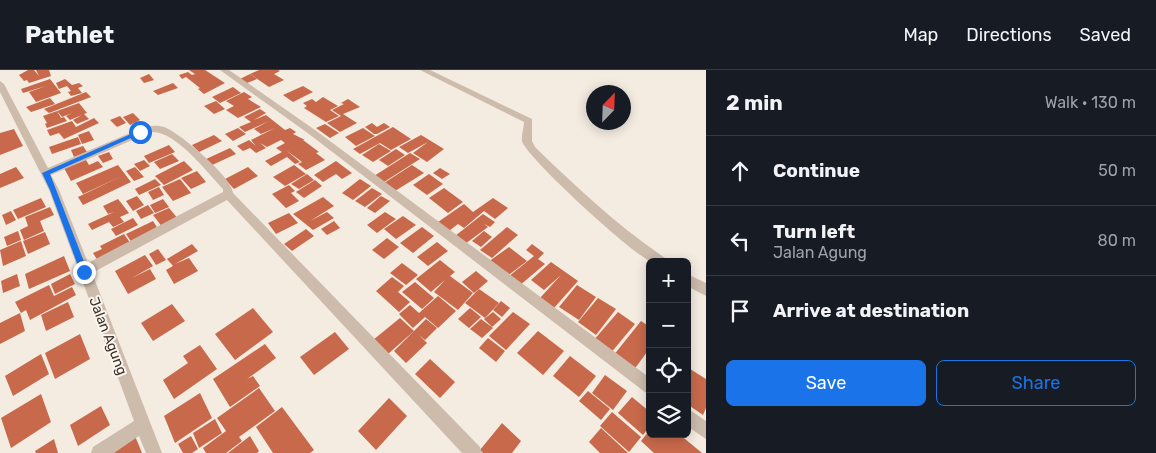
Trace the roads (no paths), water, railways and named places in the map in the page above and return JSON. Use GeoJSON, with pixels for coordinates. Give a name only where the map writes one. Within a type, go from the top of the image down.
{"type":"FeatureCollection","features":[{"type":"Feature","properties":{"kind":"street"},"geometry":{"type":"LineString","coordinates":[[224,70],[320,138],[646,385]]}},
{"type":"Feature","properties":{"kind":"street"},"geometry":{"type":"LineString","coordinates":[[424,70],[529,121],[527,141],[531,149],[575,193],[636,245],[655,258]]}},
{"type":"Feature","properties":{"kind":"street","name":"Jalan Agung"},"geometry":{"type":"LineString","coordinates":[[0,84],[54,190],[142,426],[154,453]]}},
{"type":"Feature","properties":{"kind":"street"},"geometry":{"type":"LineString","coordinates":[[46,173],[140,132],[154,128],[164,130],[183,142],[228,188],[228,194],[474,453]]}},
{"type":"Feature","properties":{"kind":"street"},"geometry":{"type":"LineString","coordinates":[[84,272],[228,194]]}},
{"type":"Feature","properties":{"kind":"street"},"geometry":{"type":"LineString","coordinates":[[691,281],[706,290]]}},
{"type":"Feature","properties":{"kind":"street"},"geometry":{"type":"LineString","coordinates":[[691,419],[706,431]]}},
{"type":"Feature","properties":{"kind":"street"},"geometry":{"type":"LineString","coordinates":[[99,453],[142,426]]}}]}
